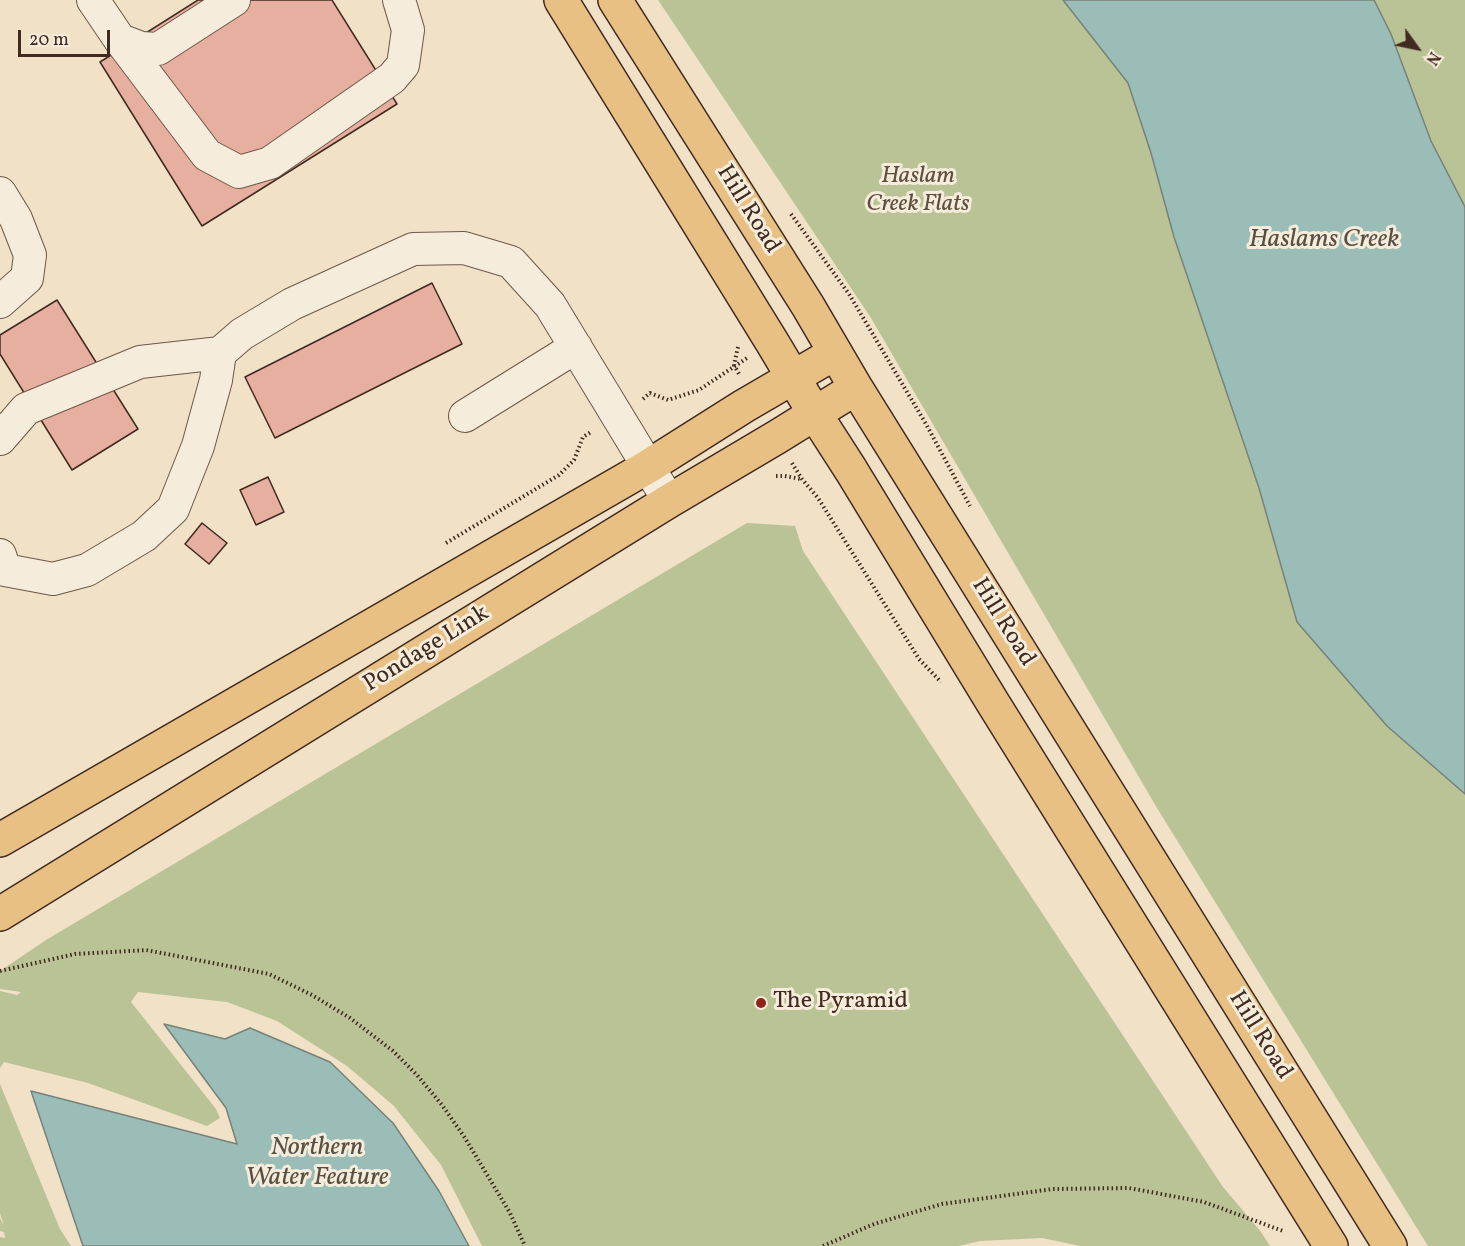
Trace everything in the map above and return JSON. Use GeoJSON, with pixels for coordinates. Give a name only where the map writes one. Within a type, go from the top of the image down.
{"type":"FeatureCollection","features":[{"type":"Feature","properties":{"kind":"main road","name":"Hill Road"},"geometry":{"type":"LineString","coordinates":[[561,0],[993,703],[1331,1246]]}},
{"type":"Feature","properties":{"kind":"main road","name":"Hill Road"},"geometry":{"type":"LineString","coordinates":[[615,0],[808,306],[856,388],[1390,1246]]}},
{"type":"Feature","properties":{"kind":"main road","name":"Pondage Link"},"geometry":{"type":"LineString","coordinates":[[0,840],[649,466],[835,353]]}},
{"type":"Feature","properties":{"kind":"main road","name":"Pondage Link"},"geometry":{"type":"LineString","coordinates":[[0,914],[856,388]]}},
{"type":"Feature","properties":{"kind":"lane"},"geometry":{"type":"LineString","coordinates":[[93,0],[120,40],[207,155],[239,172],[270,163],[392,78],[403,66],[408,30],[399,0]]}},
{"type":"Feature","properties":{"kind":"lane"},"geometry":{"type":"LineString","coordinates":[[120,40],[141,48],[158,49],[234,0]]}},
{"type":"Feature","properties":{"kind":"lane"},"geometry":{"type":"LineString","coordinates":[[0,193],[16,219],[30,255],[27,278],[0,302]]}},
{"type":"Feature","properties":{"kind":"lane"},"geometry":{"type":"LineString","coordinates":[[0,440],[26,410],[140,362],[220,353],[242,333],[292,304],[413,249],[464,248],[511,262],[550,305],[669,501]]}},
{"type":"Feature","properties":{"kind":"lane"},"geometry":{"type":"LineString","coordinates":[[465,416],[576,347]]}},
{"type":"Feature","properties":{"kind":"lane"},"geometry":{"type":"LineString","coordinates":[[2,565],[53,579],[87,570],[144,536],[173,509],[198,446],[216,380],[220,353]]}},
{"type":"Feature","properties":{"kind":"path"},"geometry":{"type":"LineString","coordinates":[[446,543],[559,475],[574,460],[583,437],[651,393],[668,400],[699,390],[734,365]]}},
{"type":"Feature","properties":{"kind":"path"},"geometry":{"type":"LineString","coordinates":[[0,971],[75,954],[146,950],[269,974],[312,995],[350,1018],[393,1051],[417,1075],[465,1138],[510,1214],[525,1246]]}},
{"type":"Feature","properties":{"kind":"path"},"geometry":{"type":"LineString","coordinates":[[823,1246],[874,1224],[942,1204],[1053,1189],[1128,1188],[1204,1202],[1290,1234]]}},
{"type":"Feature","properties":{"kind":"green space","name":"Haslam Creek Flats"},"geometry":{"type":"Polygon","coordinates":[[[658,0],[1063,0],[1128,83],[1151,153],[1174,237],[1259,488],[1297,622],[1387,726],[1465,794],[1465,1246],[1428,1246],[1157,808],[871,318],[658,0]]]}},
{"type":"Feature","properties":{"kind":"green space"},"geometry":{"type":"Polygon","coordinates":[[[1374,0],[1465,0],[1465,207],[1431,141],[1391,34],[1374,0]]]}},
{"type":"Feature","properties":{"kind":"green space"},"geometry":{"type":"Polygon","coordinates":[[[747,523],[795,526],[803,551],[1223,1187],[1270,1246],[1080,1246],[1042,1238],[980,1241],[959,1246],[482,1246],[441,1165],[394,1106],[347,1066],[277,1021],[227,1002],[138,992],[131,1002],[216,1109],[220,1118],[207,1126],[88,1083],[4,1062],[0,1068],[0,991],[17,995],[21,992],[0,989],[0,971],[46,940],[747,523]]]}},
{"type":"Feature","properties":{"kind":"green space"},"geometry":{"type":"Polygon","coordinates":[[[0,1084],[60,1229],[71,1246],[0,1246],[0,1237],[5,1238],[4,1232],[0,1231],[0,1218],[4,1226],[0,1213],[0,1084]]]}},
{"type":"Feature","properties":{"kind":"water","name":"Haslams Creek"},"geometry":{"type":"Polygon","coordinates":[[[1063,0],[1374,0],[1391,34],[1431,141],[1465,207],[1465,794],[1387,726],[1297,622],[1259,488],[1174,237],[1151,153],[1128,83],[1063,0]]]}},
{"type":"Feature","properties":{"kind":"water","name":"Northern Water Feature"},"geometry":{"type":"Polygon","coordinates":[[[164,1024],[225,1039],[250,1028],[330,1062],[393,1123],[439,1191],[469,1246],[83,1246],[31,1091],[237,1144],[226,1108],[164,1024]]]}},
{"type":"Feature","properties":{"kind":"building"},"geometry":{"type":"Polygon","coordinates":[[[198,0],[332,0],[397,104],[202,226],[100,62],[198,0]]]}},
{"type":"Feature","properties":{"kind":"building"},"geometry":{"type":"Polygon","coordinates":[[[432,283],[462,344],[275,438],[245,377],[432,283]]]}},
{"type":"Feature","properties":{"kind":"building"},"geometry":{"type":"Polygon","coordinates":[[[57,300],[138,429],[72,470],[0,354],[0,335],[57,300]]]}},
{"type":"Feature","properties":{"kind":"building"},"geometry":{"type":"Polygon","coordinates":[[[268,477],[284,512],[256,525],[240,490],[268,477]]]}},
{"type":"Feature","properties":{"kind":"building"},"geometry":{"type":"Polygon","coordinates":[[[202,523],[227,543],[209,564],[185,544],[202,523]]]}},
{"type":"Feature","properties":{"kind":"place","name":"The Pyramid"},"geometry":{"type":"Point","coordinates":[761,1003]}}]}
